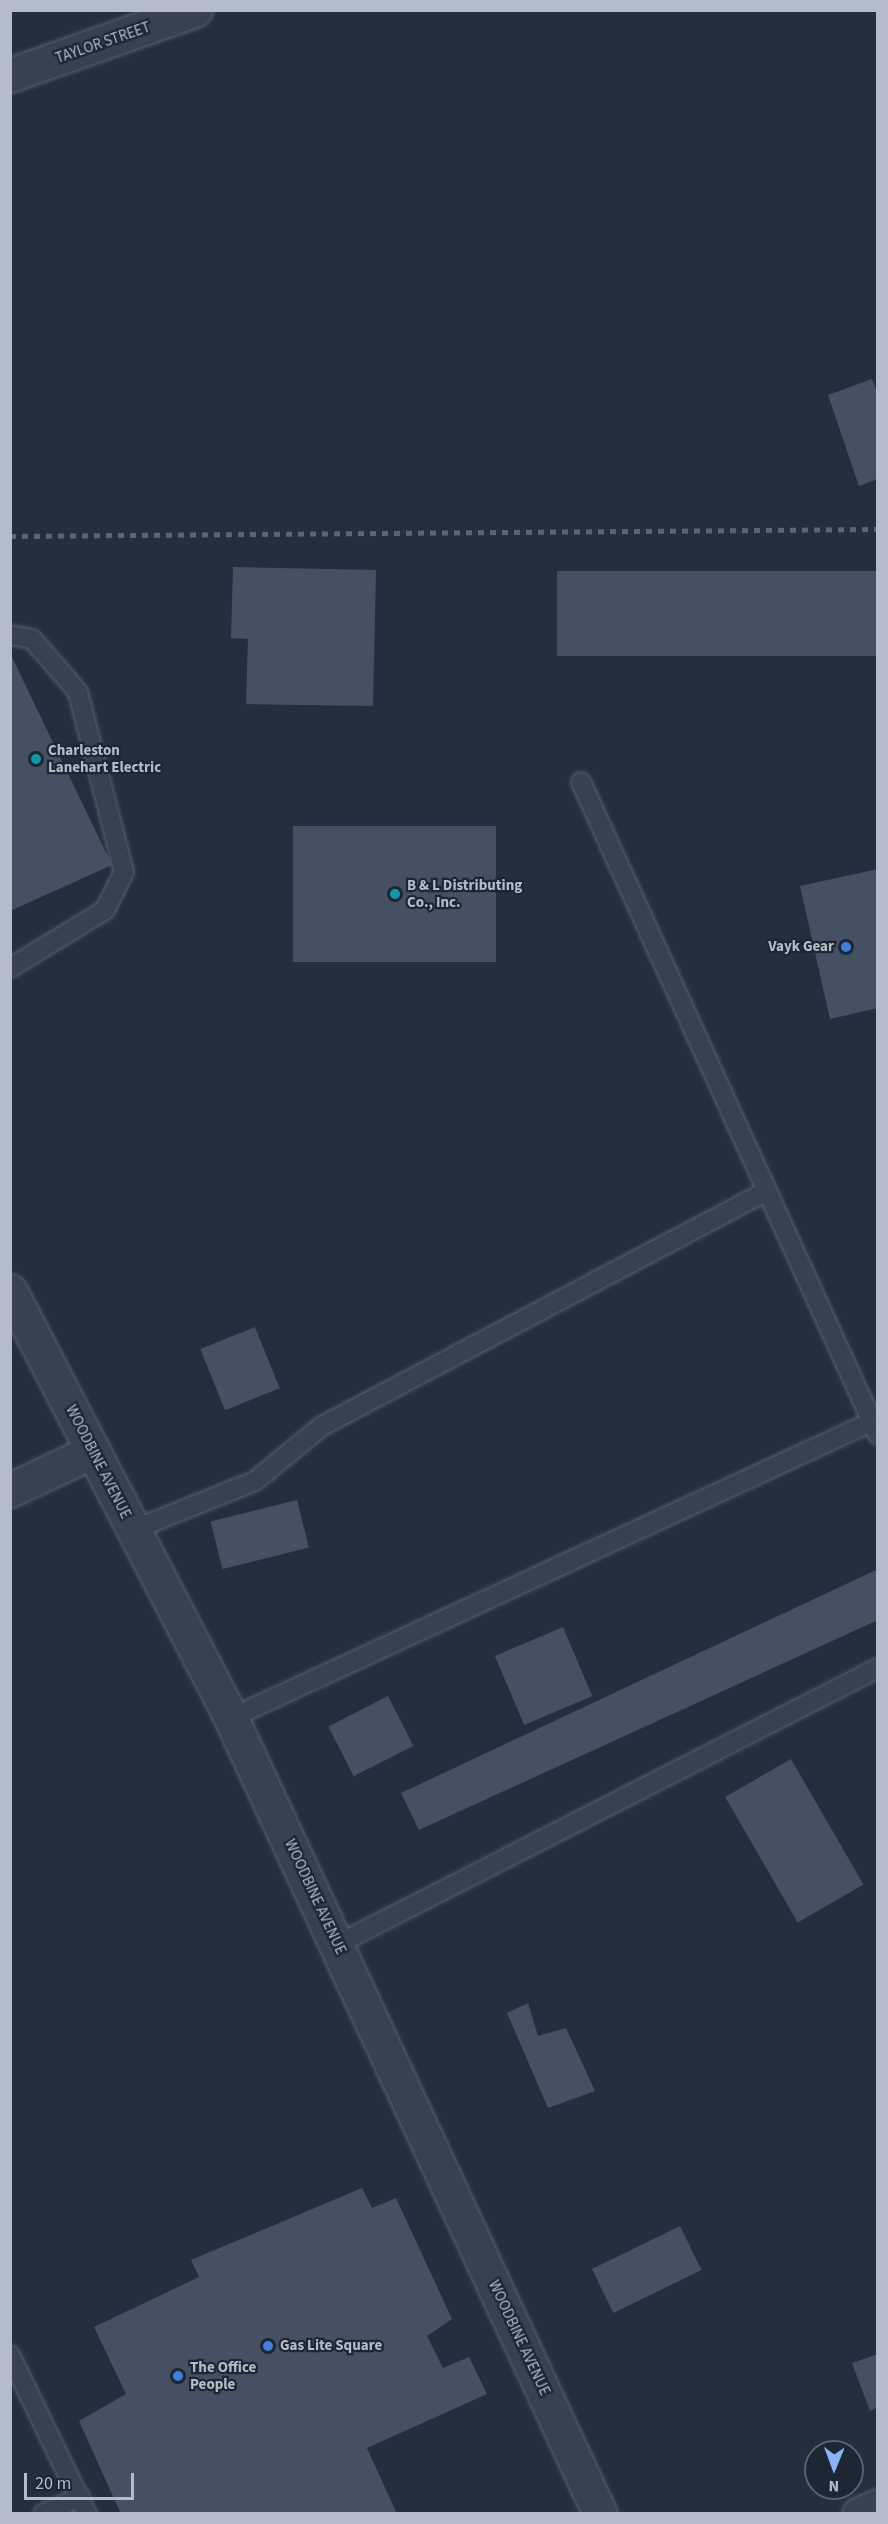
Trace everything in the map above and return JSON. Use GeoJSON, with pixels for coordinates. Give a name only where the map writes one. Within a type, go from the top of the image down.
{"type":"FeatureCollection","features":[{"type":"Feature","properties":{"kind":"street","name":"TAYLOR STREET"},"geometry":{"type":"LineString","coordinates":[[10,75],[195,10]]}},
{"type":"Feature","properties":{"kind":"street","name":"WOODBINE AVENUE"},"geometry":{"type":"LineString","coordinates":[[10,1290],[231,1718],[338,1944],[600,2514]]}},
{"type":"Feature","properties":{"kind":"street"},"geometry":{"type":"LineString","coordinates":[[10,1490],[93,1451]]}},
{"type":"Feature","properties":{"kind":"street"},"geometry":{"type":"LineString","coordinates":[[860,2514],[878,2506]]}},
{"type":"Feature","properties":{"kind":"lane"},"geometry":{"type":"LineString","coordinates":[[10,635],[32,639],[78,692],[124,872],[105,910],[10,968]]}},
{"type":"Feature","properties":{"kind":"lane"},"geometry":{"type":"LineString","coordinates":[[231,1718],[874,1429],[581,782]]}},
{"type":"Feature","properties":{"kind":"lane"},"geometry":{"type":"LineString","coordinates":[[133,1530],[255,1481],[322,1426],[765,1192]]}},
{"type":"Feature","properties":{"kind":"lane"},"geometry":{"type":"LineString","coordinates":[[338,1944],[878,1668]]}},
{"type":"Feature","properties":{"kind":"lane"},"geometry":{"type":"LineString","coordinates":[[12,2354],[84,2505],[43,2514]]}},
{"type":"Feature","properties":{"kind":"building"},"geometry":{"type":"Polygon","coordinates":[[[872,379],[878,394],[878,479],[859,486],[828,395],[872,379]]]}},
{"type":"Feature","properties":{"kind":"building"},"geometry":{"type":"Polygon","coordinates":[[[233,567],[376,570],[373,706],[246,704],[248,639],[231,638],[233,567]]]}},
{"type":"Feature","properties":{"kind":"building"},"geometry":{"type":"Polygon","coordinates":[[[557,571],[878,571],[878,656],[557,656],[557,571]]]}},
{"type":"Feature","properties":{"kind":"building","name":"Charleston Lanehart Electric"},"geometry":{"type":"Polygon","coordinates":[[[10,653],[112,865],[10,911],[10,653]]]}},
{"type":"Feature","properties":{"kind":"building","name":"B & L Distributing Co., Inc."},"geometry":{"type":"Polygon","coordinates":[[[293,826],[496,826],[496,962],[293,962],[293,826]]]}},
{"type":"Feature","properties":{"kind":"building","name":"Vayk Gear"},"geometry":{"type":"Polygon","coordinates":[[[878,869],[878,1008],[830,1019],[800,886],[878,869]]]}},
{"type":"Feature","properties":{"kind":"building"},"geometry":{"type":"Polygon","coordinates":[[[255,1327],[280,1388],[225,1410],[200,1349],[255,1327]]]}},
{"type":"Feature","properties":{"kind":"building"},"geometry":{"type":"Polygon","coordinates":[[[297,1500],[309,1548],[222,1569],[211,1522],[297,1500]]]}},
{"type":"Feature","properties":{"kind":"building"},"geometry":{"type":"Polygon","coordinates":[[[878,1569],[878,1620],[419,1830],[401,1793],[878,1569]]]}},
{"type":"Feature","properties":{"kind":"building"},"geometry":{"type":"Polygon","coordinates":[[[563,1627],[592,1696],[524,1725],[495,1656],[563,1627]]]}},
{"type":"Feature","properties":{"kind":"building"},"geometry":{"type":"Polygon","coordinates":[[[388,1696],[413,1746],[354,1776],[328,1726],[388,1696]]]}},
{"type":"Feature","properties":{"kind":"building"},"geometry":{"type":"Polygon","coordinates":[[[791,1759],[864,1885],[798,1923],[725,1797],[791,1759]]]}},
{"type":"Feature","properties":{"kind":"building"},"geometry":{"type":"Polygon","coordinates":[[[528,2003],[538,2036],[566,2028],[595,2091],[548,2108],[507,2013],[528,2003]]]}},
{"type":"Feature","properties":{"kind":"building","name":"Gas Lite Square"},"geometry":{"type":"Polygon","coordinates":[[[362,2188],[372,2208],[396,2198],[452,2319],[427,2336],[443,2368],[469,2357],[487,2394],[367,2448],[397,2514],[121,2514],[79,2421],[126,2394],[94,2327],[199,2277],[191,2260],[362,2188]]]}},
{"type":"Feature","properties":{"kind":"building"},"geometry":{"type":"Polygon","coordinates":[[[680,2226],[701,2270],[613,2313],[592,2269],[680,2226]]]}},
{"type":"Feature","properties":{"kind":"building"},"geometry":{"type":"Polygon","coordinates":[[[878,2354],[878,2407],[870,2411],[852,2363],[878,2354]]]}},
{"type":"Feature","properties":{"kind":"railway"},"geometry":{"type":"LineString","coordinates":[[10,536],[878,529]]}},
{"type":"Feature","properties":{"kind":"place","name":"Charleston Lanehart Electric"},"geometry":{"type":"Point","coordinates":[36,759]}},
{"type":"Feature","properties":{"kind":"place","name":"B & L Distributing Co., Inc."},"geometry":{"type":"Point","coordinates":[395,894]}},
{"type":"Feature","properties":{"kind":"place","name":"Vayk Gear"},"geometry":{"type":"Point","coordinates":[846,947]}},
{"type":"Feature","properties":{"kind":"place","name":"Gas Lite Square"},"geometry":{"type":"Point","coordinates":[268,2346]}},
{"type":"Feature","properties":{"kind":"place","name":"The Office People"},"geometry":{"type":"Point","coordinates":[178,2376]}}]}
